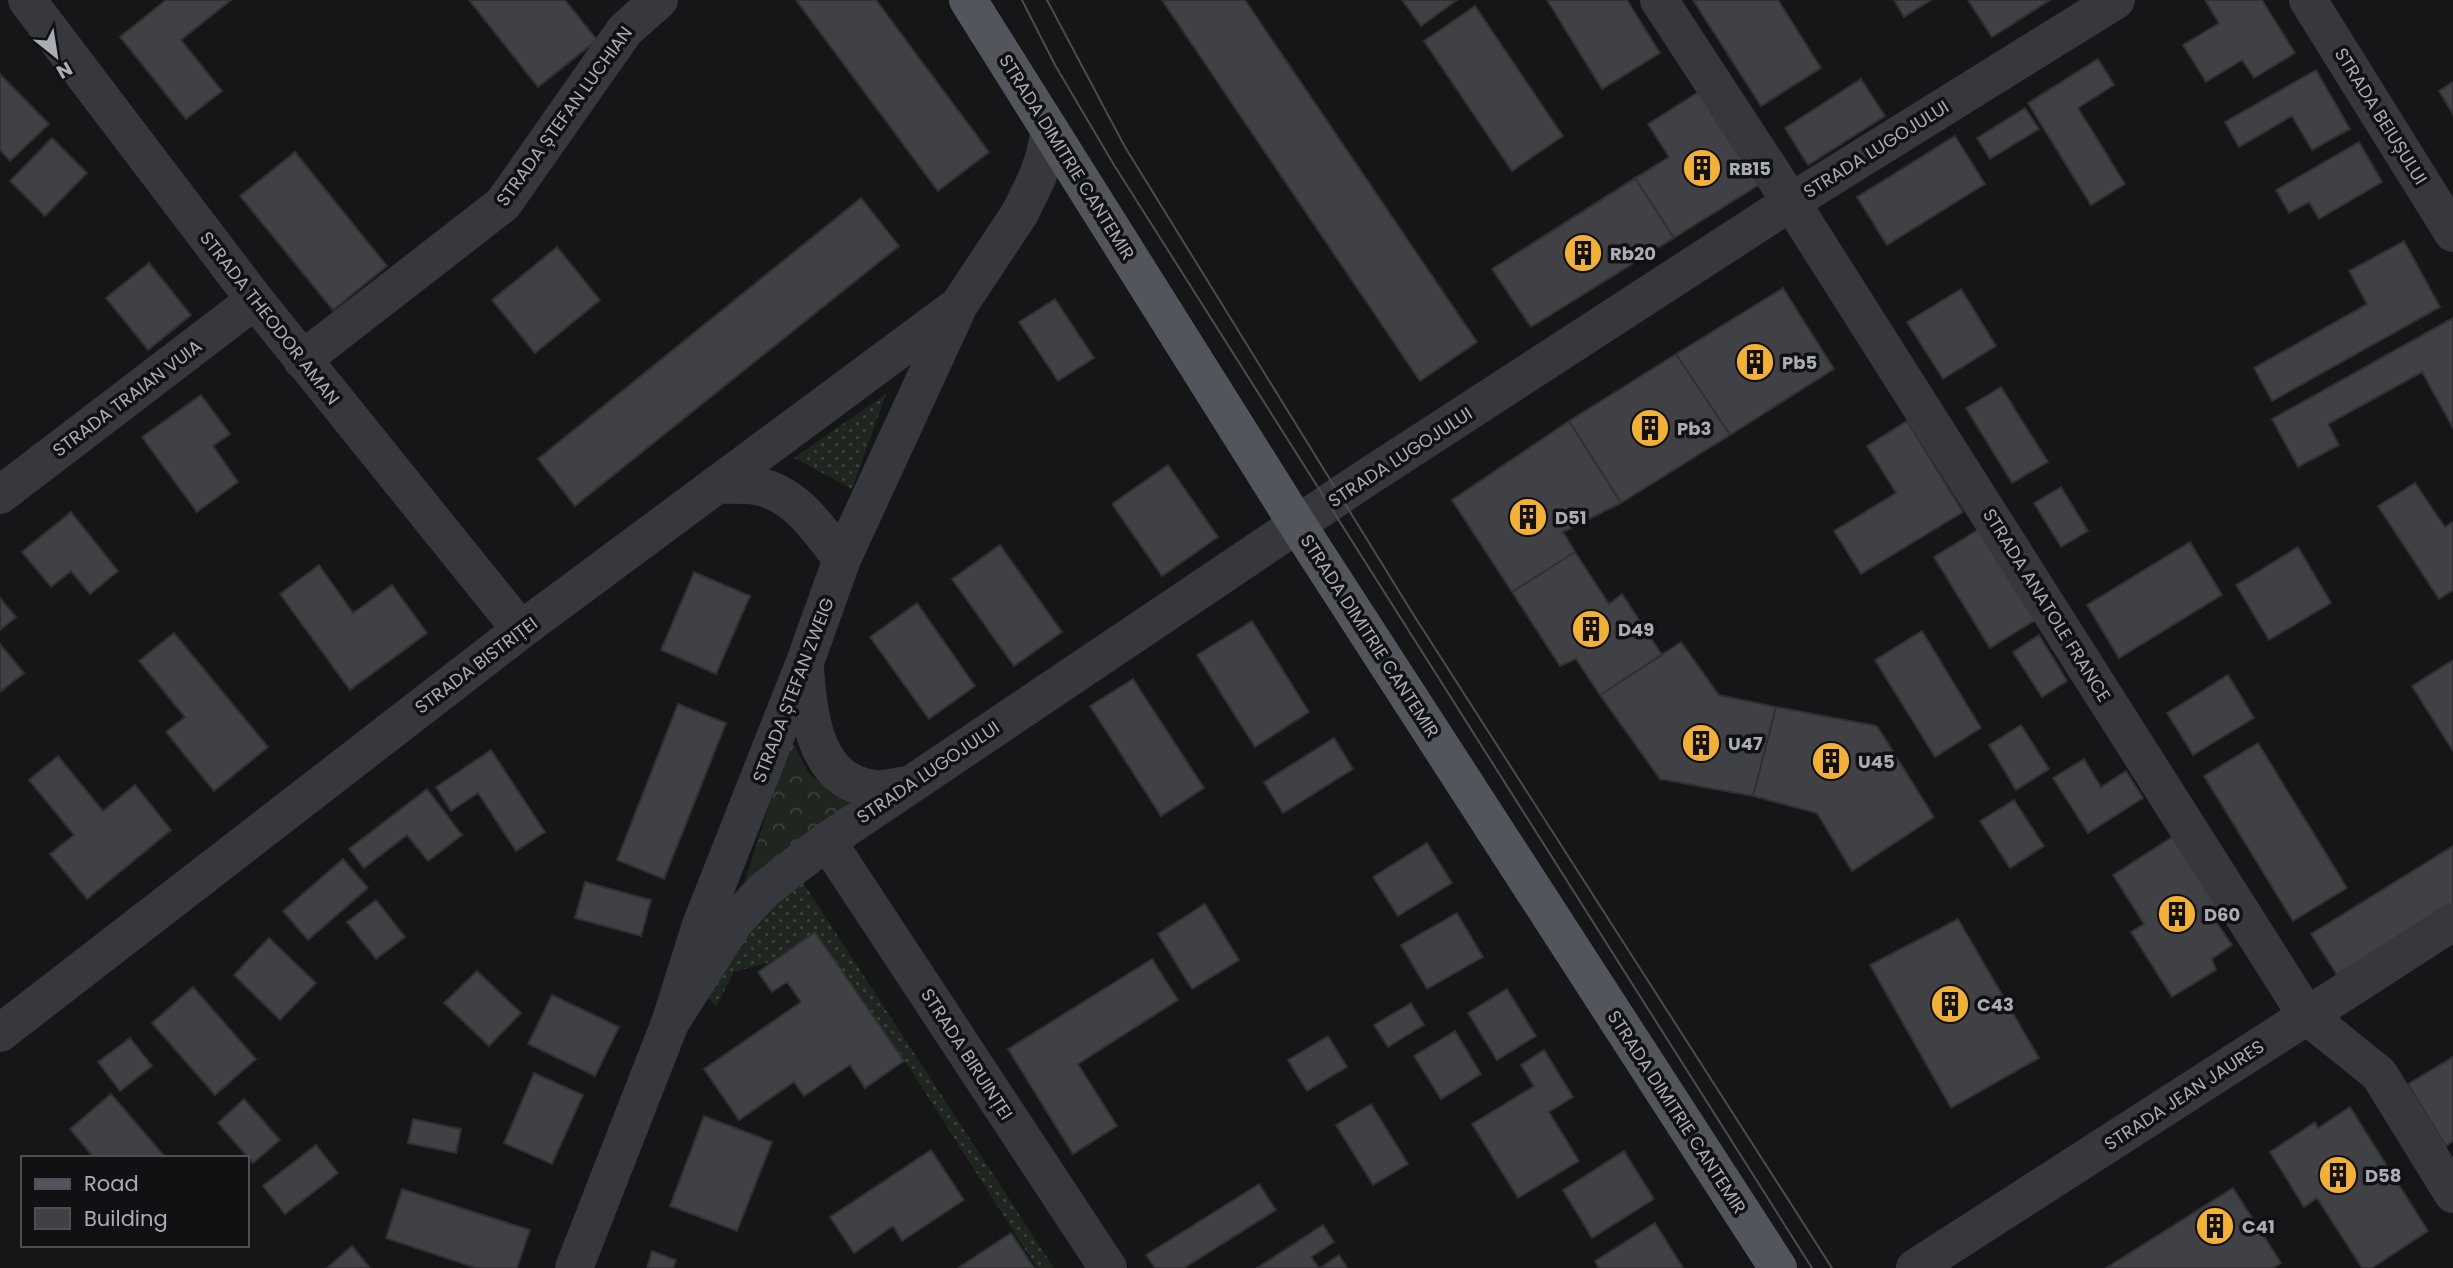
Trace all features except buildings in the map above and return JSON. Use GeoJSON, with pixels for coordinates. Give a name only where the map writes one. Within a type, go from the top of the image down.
{"type":"FeatureCollection","features":[{"type":"Feature","properties":{"kind":"main road","name":"STRADA DIMITRIE CANTEMIR"},"geometry":{"type":"LineString","coordinates":[[968,0],[1297,523],[1778,1268]]}},
{"type":"Feature","properties":{"kind":"street","name":"STRADA THEODOR AMAN"},"geometry":{"type":"LineString","coordinates":[[27,0],[302,360],[521,630]]}},
{"type":"Feature","properties":{"kind":"street","name":"STRADA ȘTEFAN LUCHIAN"},"geometry":{"type":"LineString","coordinates":[[302,360],[503,204],[625,30],[659,0]]}},
{"type":"Feature","properties":{"kind":"street","name":"STRADA ANATOLE FRANCE"},"geometry":{"type":"LineString","coordinates":[[1659,0],[1791,202],[2307,1016],[2379,1074],[2453,1194]]}},
{"type":"Feature","properties":{"kind":"street","name":"STRADA LUGOJULUI"},"geometry":{"type":"LineString","coordinates":[[670,1023],[736,921],[764,890],[827,841],[1297,523],[1791,202],[2116,0]]}},
{"type":"Feature","properties":{"kind":"street","name":"STRADA BEIUȘULUI"},"geometry":{"type":"LineString","coordinates":[[2308,0],[2453,233]]}},
{"type":"Feature","properties":{"kind":"street","name":"STRADA ȘTEFAN ZWEIG"},"geometry":{"type":"LineString","coordinates":[[574,1268],[670,1023],[701,925],[805,662],[842,559],[959,305],[1020,213],[1037,178],[1050,130]]}},
{"type":"Feature","properties":{"kind":"street","name":"STRADA TRAIAN VUIA"},"geometry":{"type":"LineString","coordinates":[[0,495],[255,300]]}},
{"type":"Feature","properties":{"kind":"street","name":"STRADA BISTRIȚEI"},"geometry":{"type":"LineString","coordinates":[[0,1032],[521,630],[959,305]]}},
{"type":"Feature","properties":{"kind":"street"},"geometry":{"type":"LineString","coordinates":[[718,485],[755,485],[780,493],[798,507],[842,559]]}},
{"type":"Feature","properties":{"kind":"street"},"geometry":{"type":"LineString","coordinates":[[805,662],[807,704],[817,741],[830,765],[852,782],[876,789],[908,785]]}},
{"type":"Feature","properties":{"kind":"street","name":"STRADA BIRUINȚEI"},"geometry":{"type":"LineString","coordinates":[[827,841],[1108,1268]]}},
{"type":"Feature","properties":{"kind":"street","name":"STRADA JEAN JAURES"},"geometry":{"type":"LineString","coordinates":[[1914,1268],[2453,922]]}},
{"type":"Feature","properties":{"kind":"green space"},"geometry":{"type":"Polygon","coordinates":[[[886,394],[852,489],[794,458],[886,394]]]}},
{"type":"Feature","properties":{"kind":"green space"},"geometry":{"type":"Polygon","coordinates":[[[791,740],[810,775],[851,801],[738,901],[791,740]]]}},
{"type":"Feature","properties":{"kind":"green space"},"geometry":{"type":"Polygon","coordinates":[[[802,881],[1054,1268],[1037,1268],[905,1061],[815,933],[774,961],[734,972],[716,1007],[704,992],[755,915],[802,881]]]}},
{"type":"Feature","properties":{"kind":"tram line"},"geometry":{"type":"LineString","coordinates":[[1022,0],[1055,65],[1114,165],[1812,1268]]}},
{"type":"Feature","properties":{"kind":"tram line"},"geometry":{"type":"LineString","coordinates":[[1047,0],[1125,147],[1413,614],[1832,1268]]}},
{"type":"Feature","properties":{"kind":"place","name":"RB15"},"geometry":{"type":"Point","coordinates":[1702,168]}},
{"type":"Feature","properties":{"kind":"place","name":"Rb20"},"geometry":{"type":"Point","coordinates":[1583,253]}},
{"type":"Feature","properties":{"kind":"place","name":"Pb5"},"geometry":{"type":"Point","coordinates":[1755,362]}},
{"type":"Feature","properties":{"kind":"place","name":"Pb3"},"geometry":{"type":"Point","coordinates":[1650,428]}},
{"type":"Feature","properties":{"kind":"place","name":"D51"},"geometry":{"type":"Point","coordinates":[1528,517]}},
{"type":"Feature","properties":{"kind":"place","name":"D49"},"geometry":{"type":"Point","coordinates":[1591,629]}},
{"type":"Feature","properties":{"kind":"place","name":"U47"},"geometry":{"type":"Point","coordinates":[1701,743]}},
{"type":"Feature","properties":{"kind":"place","name":"U45"},"geometry":{"type":"Point","coordinates":[1831,761]}},
{"type":"Feature","properties":{"kind":"place","name":"D60"},"geometry":{"type":"Point","coordinates":[2177,914]}},
{"type":"Feature","properties":{"kind":"place","name":"C43"},"geometry":{"type":"Point","coordinates":[1950,1004]}},
{"type":"Feature","properties":{"kind":"place","name":"D58"},"geometry":{"type":"Point","coordinates":[2338,1175]}},
{"type":"Feature","properties":{"kind":"place","name":"C41"},"geometry":{"type":"Point","coordinates":[2215,1226]}}]}
